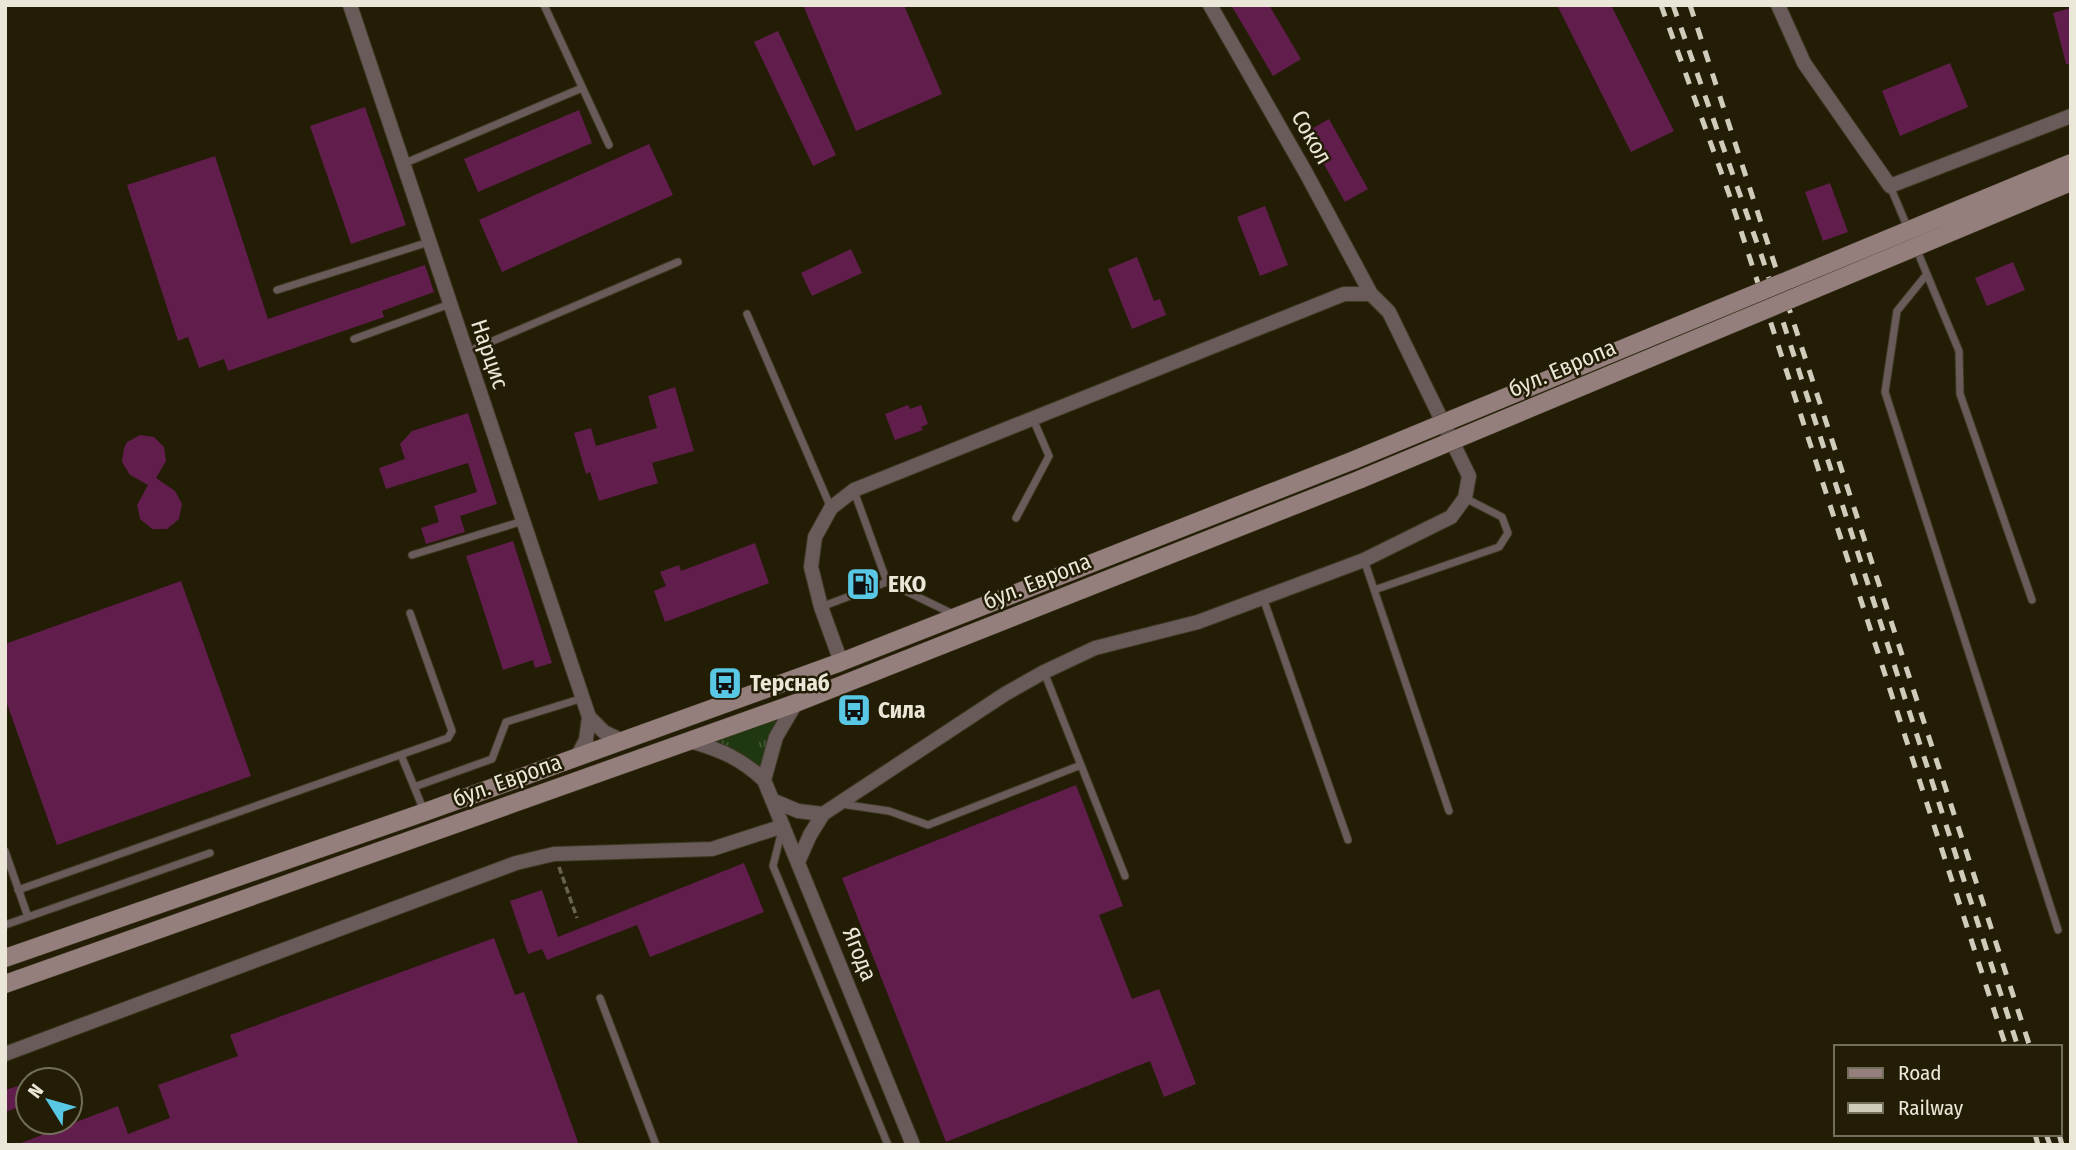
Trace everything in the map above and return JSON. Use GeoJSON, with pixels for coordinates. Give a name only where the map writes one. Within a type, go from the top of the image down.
{"type":"FeatureCollection","features":[{"type":"Feature","properties":{"kind":"main road","name":"бул. Европа"},"geometry":{"type":"LineString","coordinates":[[5,958],[425,812],[841,662],[1354,460],[2071,163]]}},
{"type":"Feature","properties":{"kind":"main road","name":"бул. Европа"},"geometry":{"type":"LineString","coordinates":[[5,984],[796,703],[1361,479],[2071,182]]}},
{"type":"Feature","properties":{"kind":"street","name":"Нарцис"},"geometry":{"type":"LineString","coordinates":[[350,5],[589,717]]}},
{"type":"Feature","properties":{"kind":"street","name":"Сокол"},"geometry":{"type":"LineString","coordinates":[[1210,5],[1306,173],[1371,294],[1389,312],[1469,476],[1465,498]]}},
{"type":"Feature","properties":{"kind":"street"},"geometry":{"type":"LineString","coordinates":[[1778,5],[1804,63],[1890,186],[2071,116]]}},
{"type":"Feature","properties":{"kind":"street"},"geometry":{"type":"LineString","coordinates":[[841,662],[821,607],[811,567],[815,537],[831,508],[854,490],[1344,294],[1371,294]]}},
{"type":"Feature","properties":{"kind":"street"},"geometry":{"type":"LineString","coordinates":[[798,862],[810,835],[824,814],[1005,694],[1044,672],[1095,648],[1198,622],[1364,560],[1451,517],[1465,498]]}},
{"type":"Feature","properties":{"kind":"street"},"geometry":{"type":"LineString","coordinates":[[690,741],[722,751],[746,764],[764,780],[776,737],[796,703]]}},
{"type":"Feature","properties":{"kind":"street"},"geometry":{"type":"LineString","coordinates":[[589,717],[604,732],[621,740]]}},
{"type":"Feature","properties":{"kind":"street"},"geometry":{"type":"LineString","coordinates":[[578,755],[586,740],[589,717]]}},
{"type":"Feature","properties":{"kind":"street","name":"Ягода"},"geometry":{"type":"LineString","coordinates":[[764,780],[913,1145]]}},
{"type":"Feature","properties":{"kind":"street"},"geometry":{"type":"LineString","coordinates":[[772,800],[799,811],[824,814]]}},
{"type":"Feature","properties":{"kind":"street"},"geometry":{"type":"LineString","coordinates":[[5,1054],[516,863],[554,854],[712,849],[783,826]]}},
{"type":"Feature","properties":{"kind":"lane"},"geometry":{"type":"LineString","coordinates":[[544,5],[609,145]]}},
{"type":"Feature","properties":{"kind":"lane"},"geometry":{"type":"LineString","coordinates":[[402,164],[582,88]]}},
{"type":"Feature","properties":{"kind":"lane"},"geometry":{"type":"LineString","coordinates":[[1890,186],[1959,351],[1960,394],[2032,600]]}},
{"type":"Feature","properties":{"kind":"lane"},"geometry":{"type":"LineString","coordinates":[[277,290],[429,242]]}},
{"type":"Feature","properties":{"kind":"lane"},"geometry":{"type":"LineString","coordinates":[[466,353],[678,262]]}},
{"type":"Feature","properties":{"kind":"lane"},"geometry":{"type":"LineString","coordinates":[[1927,274],[1897,311],[1885,392],[2058,930]]}},
{"type":"Feature","properties":{"kind":"lane"},"geometry":{"type":"LineString","coordinates":[[354,339],[450,304]]}},
{"type":"Feature","properties":{"kind":"lane"},"geometry":{"type":"LineString","coordinates":[[747,314],[831,508]]}},
{"type":"Feature","properties":{"kind":"lane"},"geometry":{"type":"LineString","coordinates":[[1016,518],[1049,456],[1032,419]]}},
{"type":"Feature","properties":{"kind":"lane"},"geometry":{"type":"LineString","coordinates":[[854,490],[887,582],[957,616]]}},
{"type":"Feature","properties":{"kind":"lane"},"geometry":{"type":"LineString","coordinates":[[1374,590],[1499,547],[1508,533],[1502,517],[1465,498]]}},
{"type":"Feature","properties":{"kind":"lane"},"geometry":{"type":"LineString","coordinates":[[412,555],[523,522]]}},
{"type":"Feature","properties":{"kind":"lane"},"geometry":{"type":"LineString","coordinates":[[1364,560],[1449,811]]}},
{"type":"Feature","properties":{"kind":"lane"},"geometry":{"type":"LineString","coordinates":[[821,607],[887,582]]}},
{"type":"Feature","properties":{"kind":"lane"},"geometry":{"type":"LineString","coordinates":[[1263,598],[1348,840]]}},
{"type":"Feature","properties":{"kind":"lane"},"geometry":{"type":"LineString","coordinates":[[19,890],[448,738],[452,731],[410,613]]}},
{"type":"Feature","properties":{"kind":"lane"},"geometry":{"type":"LineString","coordinates":[[1044,672],[1125,876]]}},
{"type":"Feature","properties":{"kind":"lane"},"geometry":{"type":"LineString","coordinates":[[414,787],[492,759],[506,722],[583,698]]}},
{"type":"Feature","properties":{"kind":"lane"},"geometry":{"type":"LineString","coordinates":[[401,755],[425,812]]}},
{"type":"Feature","properties":{"kind":"lane"},"geometry":{"type":"LineString","coordinates":[[839,804],[889,811],[928,825],[1081,765]]}},
{"type":"Feature","properties":{"kind":"lane"},"geometry":{"type":"LineString","coordinates":[[783,826],[773,866],[888,1145]]}},
{"type":"Feature","properties":{"kind":"lane"},"geometry":{"type":"LineString","coordinates":[[5,851],[28,917]]}},
{"type":"Feature","properties":{"kind":"lane"},"geometry":{"type":"LineString","coordinates":[[5,925],[210,853]]}},
{"type":"Feature","properties":{"kind":"lane"},"geometry":{"type":"LineString","coordinates":[[600,998],[656,1145]]}},
{"type":"Feature","properties":{"kind":"path"},"geometry":{"type":"LineString","coordinates":[[554,854],[577,918]]}},
{"type":"Feature","properties":{"kind":"green space"},"geometry":{"type":"Polygon","coordinates":[[[796,703],[764,780],[690,741],[796,703]]]}},
{"type":"Feature","properties":{"kind":"building"},"geometry":{"type":"Polygon","coordinates":[[[803,5],[904,5],[942,94],[856,131],[803,5]]]}},
{"type":"Feature","properties":{"kind":"building"},"geometry":{"type":"Polygon","coordinates":[[[1231,5],[1269,5],[1301,59],[1273,76],[1231,5]]]}},
{"type":"Feature","properties":{"kind":"building"},"geometry":{"type":"Polygon","coordinates":[[[1557,5],[1611,5],[1674,131],[1631,152],[1557,5]]]}},
{"type":"Feature","properties":{"kind":"building"},"geometry":{"type":"Polygon","coordinates":[[[2071,8],[2071,64],[2066,64],[2053,13],[2071,8]]]}},
{"type":"Feature","properties":{"kind":"building"},"geometry":{"type":"Polygon","coordinates":[[[778,31],[836,155],[813,166],[754,42],[778,31]]]}},
{"type":"Feature","properties":{"kind":"building"},"geometry":{"type":"Polygon","coordinates":[[[1950,63],[1968,107],[1900,136],[1882,91],[1950,63]]]}},
{"type":"Feature","properties":{"kind":"building"},"geometry":{"type":"Polygon","coordinates":[[[365,107],[406,225],[351,244],[310,126],[365,107]]]}},
{"type":"Feature","properties":{"kind":"building"},"geometry":{"type":"Polygon","coordinates":[[[579,110],[592,143],[478,192],[464,159],[579,110]]]}},
{"type":"Feature","properties":{"kind":"building"},"geometry":{"type":"Polygon","coordinates":[[[1329,119],[1368,189],[1345,202],[1306,132],[1329,119]]]}},
{"type":"Feature","properties":{"kind":"building"},"geometry":{"type":"Polygon","coordinates":[[[649,144],[673,195],[502,272],[479,220],[649,144]]]}},
{"type":"Feature","properties":{"kind":"building"},"geometry":{"type":"Polygon","coordinates":[[[215,156],[268,319],[425,265],[434,292],[382,311],[384,317],[228,371],[224,359],[199,368],[188,337],[178,341],[127,185],[215,156]]]}},
{"type":"Feature","properties":{"kind":"building"},"geometry":{"type":"Polygon","coordinates":[[[1830,183],[1848,232],[1823,241],[1805,192],[1830,183]]]}},
{"type":"Feature","properties":{"kind":"building"},"geometry":{"type":"Polygon","coordinates":[[[1265,206],[1288,265],[1260,276],[1237,217],[1265,206]]]}},
{"type":"Feature","properties":{"kind":"building"},"geometry":{"type":"Polygon","coordinates":[[[851,249],[862,273],[812,296],[801,273],[851,249]]]}},
{"type":"Feature","properties":{"kind":"building"},"geometry":{"type":"Polygon","coordinates":[[[1137,257],[1154,301],[1160,299],[1166,315],[1132,329],[1108,269],[1137,257]]]}},
{"type":"Feature","properties":{"kind":"building"},"geometry":{"type":"Polygon","coordinates":[[[2013,262],[2025,290],[1987,306],[1975,278],[2013,262]]]}},
{"type":"Feature","properties":{"kind":"building"},"geometry":{"type":"Polygon","coordinates":[[[675,387],[694,451],[652,463],[658,483],[599,501],[590,472],[586,474],[574,433],[591,428],[596,446],[657,428],[648,396],[675,387]]]}},
{"type":"Feature","properties":{"kind":"building"},"geometry":{"type":"Polygon","coordinates":[[[908,405],[910,409],[921,405],[928,424],[921,427],[923,430],[895,440],[885,414],[908,405]]]}},
{"type":"Feature","properties":{"kind":"building"},"geometry":{"type":"Polygon","coordinates":[[[468,413],[497,504],[460,516],[465,532],[426,544],[421,528],[439,522],[434,506],[477,492],[468,463],[386,489],[379,468],[405,459],[400,444],[412,431],[468,413]]]}},
{"type":"Feature","properties":{"kind":"building"},"geometry":{"type":"Polygon","coordinates":[[[140,435],[154,437],[164,447],[166,461],[156,478],[175,491],[182,504],[179,519],[167,529],[152,529],[140,519],[137,505],[148,485],[130,475],[122,462],[127,442],[140,435]]]}},
{"type":"Feature","properties":{"kind":"building"},"geometry":{"type":"Polygon","coordinates":[[[513,541],[552,663],[535,668],[533,660],[503,670],[466,556],[513,541]]]}},
{"type":"Feature","properties":{"kind":"building"},"geometry":{"type":"Polygon","coordinates":[[[755,543],[769,583],[665,622],[654,591],[666,586],[660,572],[679,565],[681,571],[755,543]]]}},
{"type":"Feature","properties":{"kind":"building"},"geometry":{"type":"Polygon","coordinates":[[[181,581],[251,776],[57,845],[5,698],[5,644],[181,581]]]}},
{"type":"Feature","properties":{"kind":"building"},"geometry":{"type":"Polygon","coordinates":[[[1076,785],[1123,906],[1099,915],[1132,999],[1159,989],[1196,1084],[1164,1097],[1150,1061],[946,1142],[842,878],[1076,785]]]}},
{"type":"Feature","properties":{"kind":"building"},"geometry":{"type":"Polygon","coordinates":[[[744,863],[764,912],[650,957],[637,925],[547,960],[542,949],[528,954],[510,901],[542,890],[558,937],[744,863]]]}},
{"type":"Feature","properties":{"kind":"building"},"geometry":{"type":"Polygon","coordinates":[[[494,938],[515,995],[524,992],[579,1145],[16,1145],[40,1136],[84,1136],[84,1119],[118,1106],[128,1134],[170,1118],[158,1085],[238,1056],[230,1035],[494,938]]]}},
{"type":"Feature","properties":{"kind":"building"},"geometry":{"type":"Polygon","coordinates":[[[14,1087],[14,1109],[5,1112],[5,1090],[14,1087]]]}},
{"type":"Feature","properties":{"kind":"railway"},"geometry":{"type":"LineString","coordinates":[[1661,5],[1729,194],[2005,1045]]}},
{"type":"Feature","properties":{"kind":"railway"},"geometry":{"type":"LineString","coordinates":[[1673,5],[1763,260],[2017,1045]]}},
{"type":"Feature","properties":{"kind":"railway"},"geometry":{"type":"LineString","coordinates":[[1690,5],[2029,1045]]}},
{"type":"Feature","properties":{"kind":"railway"},"geometry":{"type":"LineString","coordinates":[[2036,1136],[2038,1145]]}},
{"type":"Feature","properties":{"kind":"railway"},"geometry":{"type":"LineString","coordinates":[[2047,1136],[2050,1145]]}},
{"type":"Feature","properties":{"kind":"railway"},"geometry":{"type":"LineString","coordinates":[[2060,1136],[2062,1145]]}},
{"type":"Feature","properties":{"kind":"place","name":"EKO"},"geometry":{"type":"Point","coordinates":[863,584]}},
{"type":"Feature","properties":{"kind":"place","name":"Терснаб"},"geometry":{"type":"Point","coordinates":[725,683]}},
{"type":"Feature","properties":{"kind":"place","name":"Сила"},"geometry":{"type":"Point","coordinates":[854,710]}}]}
